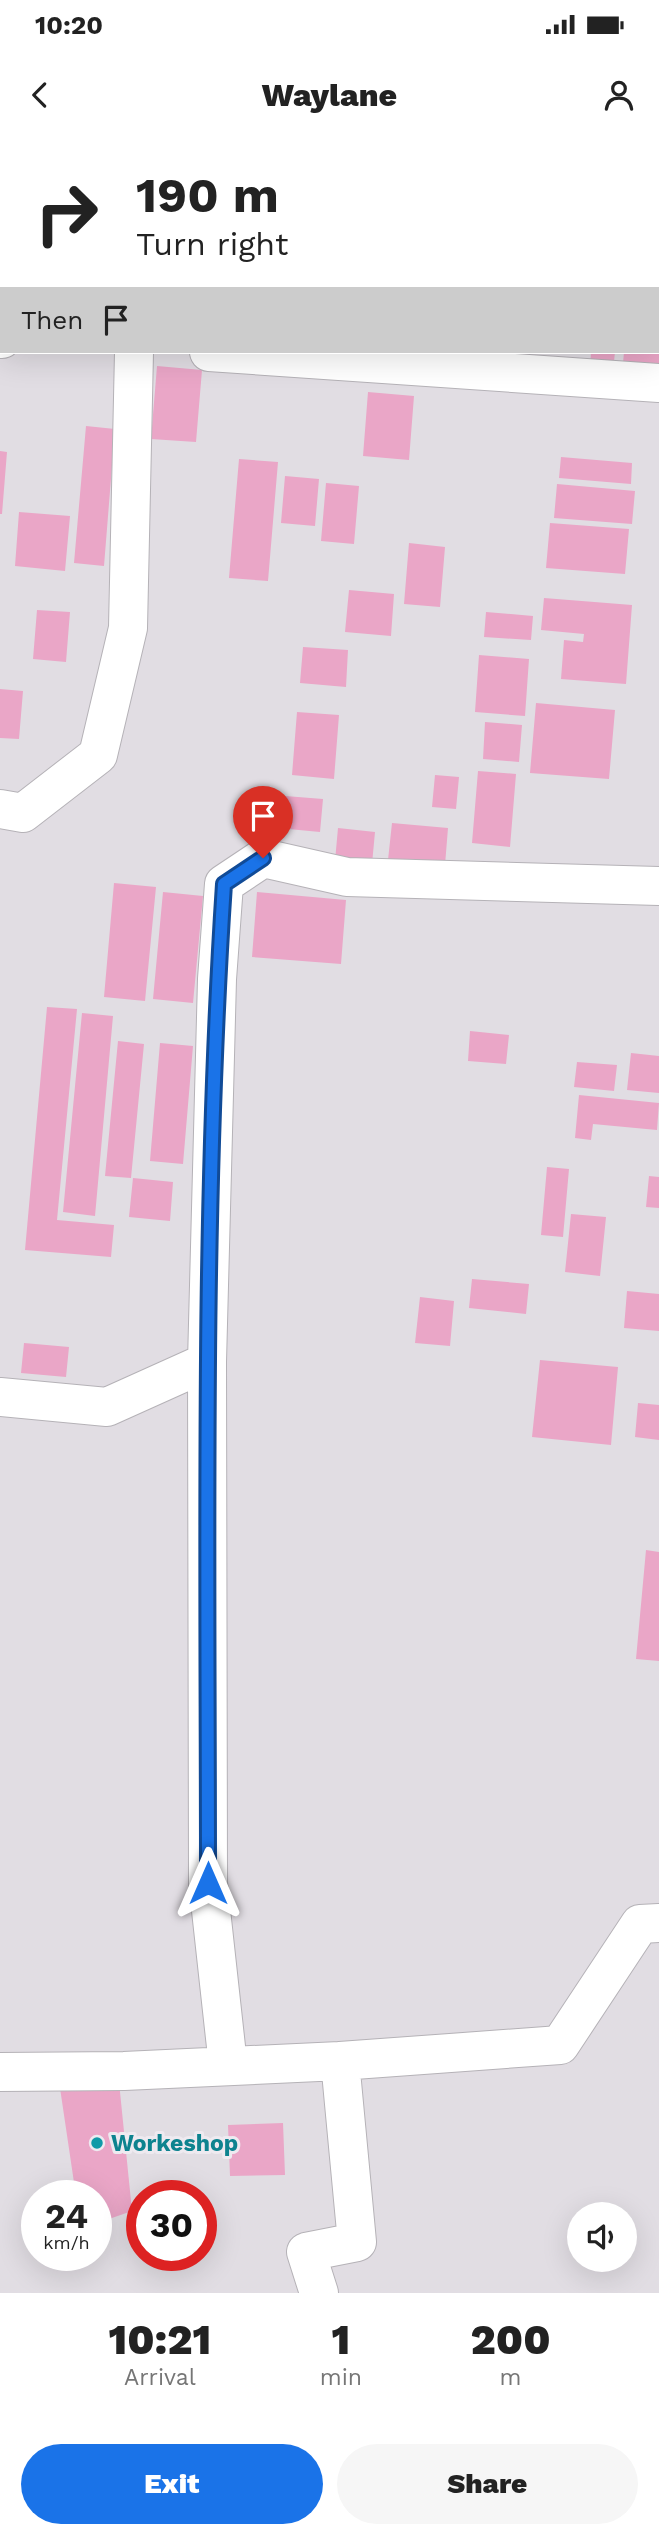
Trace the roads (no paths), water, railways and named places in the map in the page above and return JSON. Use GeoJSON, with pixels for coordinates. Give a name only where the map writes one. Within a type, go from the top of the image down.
{"type":"FeatureCollection","features":[{"type":"Feature","properties":{"kind":"street"},"geometry":{"type":"LineString","coordinates":[[0,809],[23,813],[97,755],[128,628],[134,354]]}},
{"type":"Feature","properties":{"kind":"street"},"geometry":{"type":"LineString","coordinates":[[238,354],[659,383]]}},
{"type":"Feature","properties":{"kind":"street"},"geometry":{"type":"LineString","coordinates":[[228,2065],[208,1883],[207,1362],[217,979],[224,884],[263,858],[347,877],[659,886]]}},
{"type":"Feature","properties":{"kind":"street"},"geometry":{"type":"LineString","coordinates":[[0,1397],[107,1407],[207,1362]]}},
{"type":"Feature","properties":{"kind":"street"},"geometry":{"type":"LineString","coordinates":[[0,2072],[124,2071],[341,2061],[560,2045],[640,1924],[659,1923]]}},
{"type":"Feature","properties":{"kind":"street"},"geometry":{"type":"LineString","coordinates":[[319,2293],[306,2252],[357,2242],[341,2061]]}},
{"type":"Feature","properties":{"kind":"place","name":"Workeshop"},"geometry":{"type":"Point","coordinates":[97,2143]}}]}
